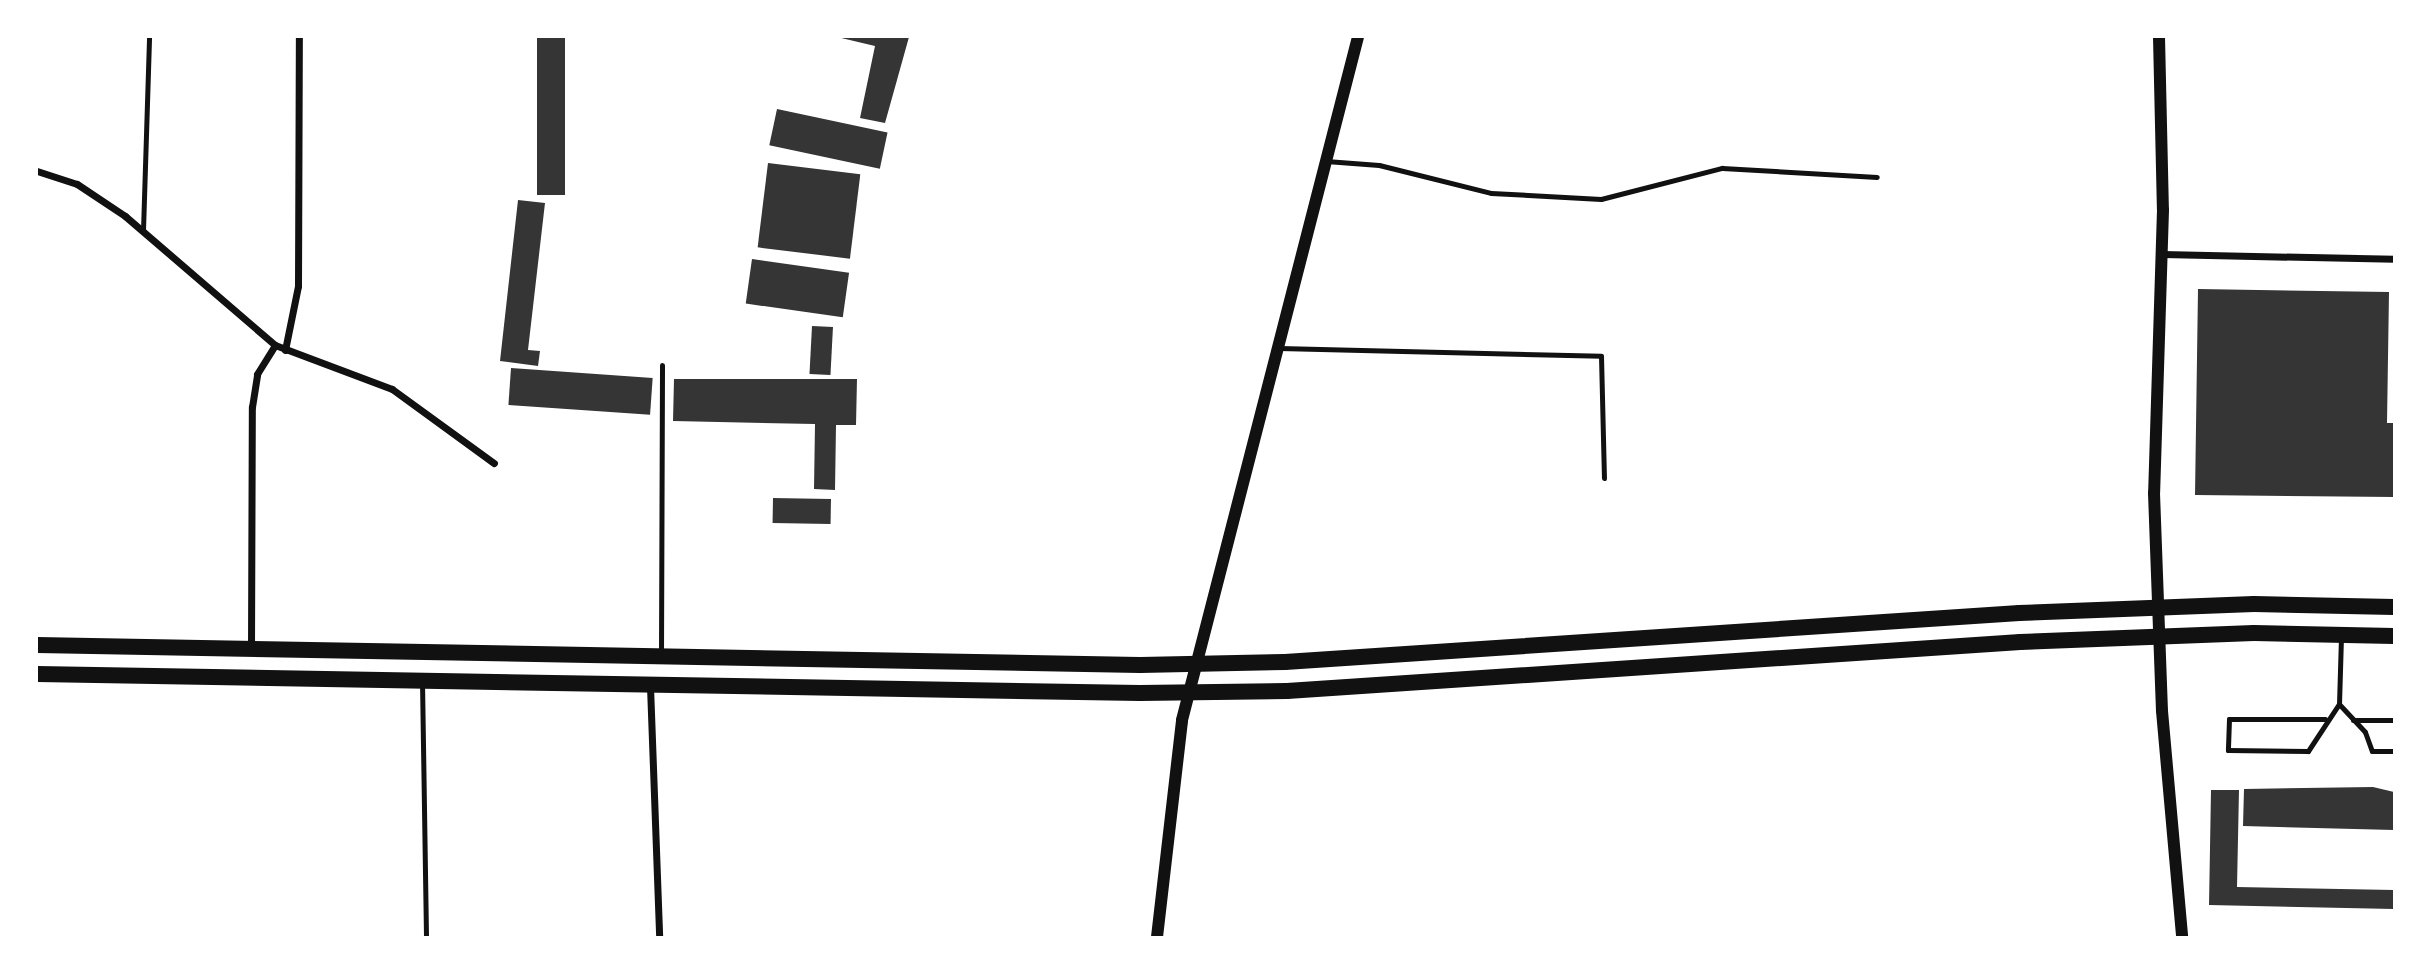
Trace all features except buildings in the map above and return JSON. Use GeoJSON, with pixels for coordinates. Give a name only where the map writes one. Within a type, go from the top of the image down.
{"type":"FeatureCollection","features":[{"type":"Feature","properties":{"kind":"main road"},"geometry":{"type":"LineString","coordinates":[[37,645],[1195,664],[2158,608],[2394,607]]}},
{"type":"Feature","properties":{"kind":"main road"},"geometry":{"type":"LineString","coordinates":[[37,674],[1188,692],[2159,637],[2394,636]]}},
{"type":"Feature","properties":{"kind":"street"},"geometry":{"type":"LineString","coordinates":[[285,350],[298,286],[299,37]]}},
{"type":"Feature","properties":{"kind":"street"},"geometry":{"type":"LineString","coordinates":[[1157,937],[1188,692],[1358,37]]}},
{"type":"Feature","properties":{"kind":"street"},"geometry":{"type":"LineString","coordinates":[[2159,37],[2162,254],[2154,493],[2159,637],[2182,937]]}},
{"type":"Feature","properties":{"kind":"street"},"geometry":{"type":"LineString","coordinates":[[37,171],[77,184],[142,230],[275,345],[392,389],[494,463]]}},
{"type":"Feature","properties":{"kind":"street"},"geometry":{"type":"LineString","coordinates":[[2162,254],[2394,258]]}},
{"type":"Feature","properties":{"kind":"street"},"geometry":{"type":"LineString","coordinates":[[251,649],[252,407],[257,374],[275,345]]}},
{"type":"Feature","properties":{"kind":"street"},"geometry":{"type":"LineString","coordinates":[[650,685],[659,937]]}},
{"type":"Feature","properties":{"kind":"lane"},"geometry":{"type":"LineString","coordinates":[[142,230],[149,37]]}},
{"type":"Feature","properties":{"kind":"lane"},"geometry":{"type":"LineString","coordinates":[[1326,161],[1379,165],[1491,193],[1601,199],[1722,168],[1877,177]]}},
{"type":"Feature","properties":{"kind":"lane"},"geometry":{"type":"LineString","coordinates":[[1277,348],[1601,356],[1604,478]]}},
{"type":"Feature","properties":{"kind":"lane"},"geometry":{"type":"LineString","coordinates":[[661,656],[662,365]]}},
{"type":"Feature","properties":{"kind":"lane"},"geometry":{"type":"LineString","coordinates":[[2325,719],[2229,719],[2228,750],[2308,751],[2325,719],[2339,704],[2341,635]]}},
{"type":"Feature","properties":{"kind":"lane"},"geometry":{"type":"LineString","coordinates":[[422,681],[426,937]]}},
{"type":"Feature","properties":{"kind":"lane"},"geometry":{"type":"LineString","coordinates":[[2339,704],[2353,720],[2372,751],[2394,751]]}},
{"type":"Feature","properties":{"kind":"lane"},"geometry":{"type":"LineString","coordinates":[[2353,720],[2394,720]]}}]}
